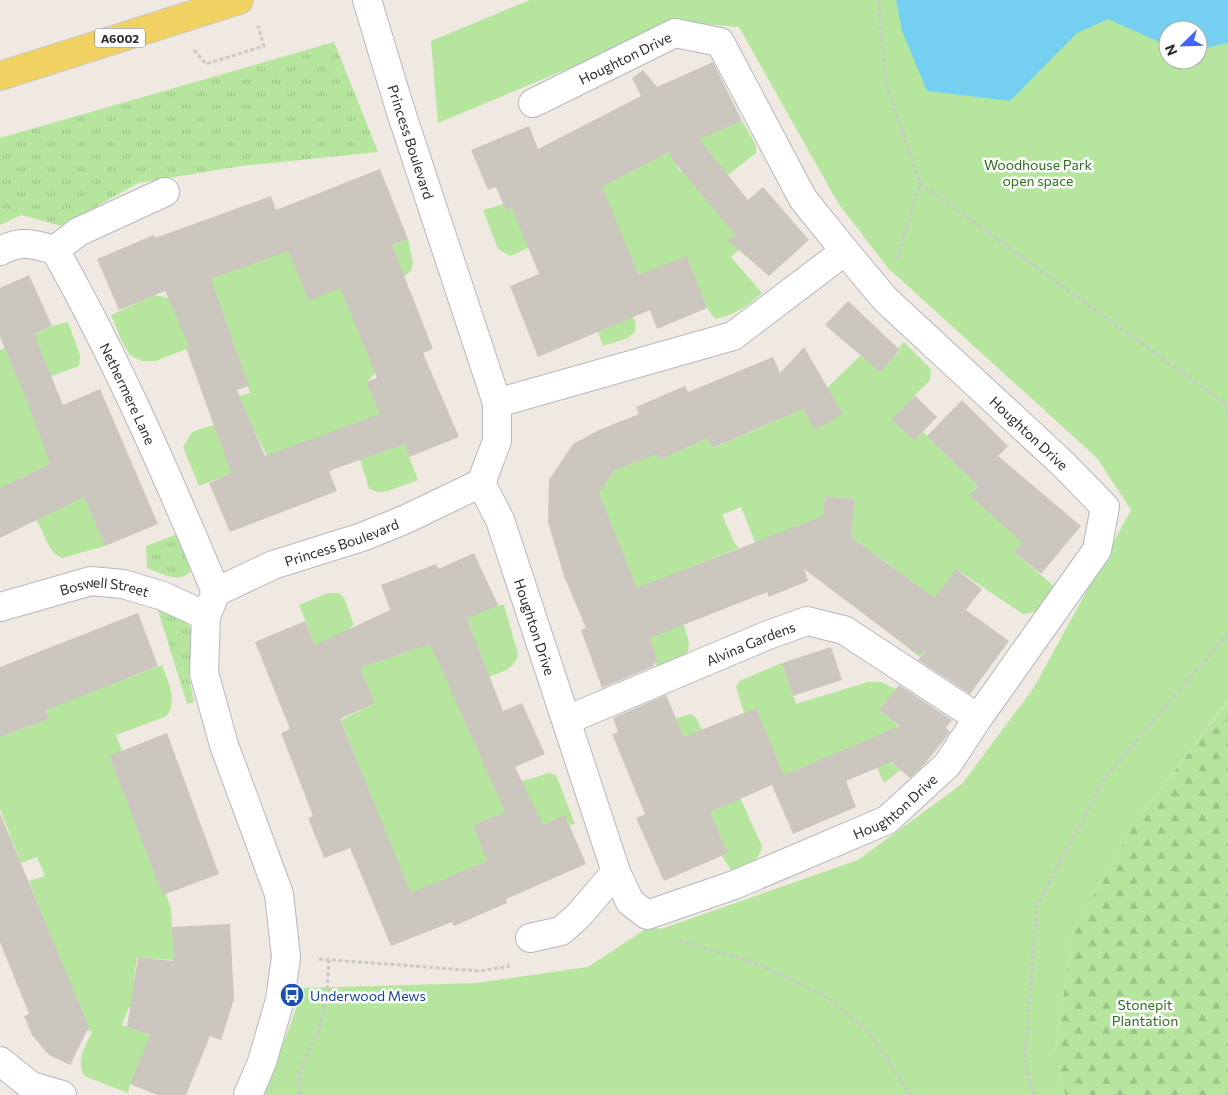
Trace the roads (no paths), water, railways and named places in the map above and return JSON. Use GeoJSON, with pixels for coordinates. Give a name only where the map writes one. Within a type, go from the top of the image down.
{"type":"FeatureCollection","features":[{"type":"Feature","properties":{"kind":"main road","name":"A6002"},"geometry":{"type":"LineString","coordinates":[[0,76],[239,0]]}},
{"type":"Feature","properties":{"kind":"street","name":"Princess Boulevard"},"geometry":{"type":"LineString","coordinates":[[211,604],[273,565],[362,537],[404,520],[481,483],[498,441],[497,402],[400,109],[367,0]]}},
{"type":"Feature","properties":{"kind":"street","name":"Houghton Drive"},"geometry":{"type":"LineString","coordinates":[[481,483],[500,520],[616,872],[630,902],[647,915],[734,885],[887,820],[948,765],[978,718],[1097,550],[1105,507],[1063,464],[885,299],[845,251],[803,200],[720,42],[675,33],[533,103]]}},
{"type":"Feature","properties":{"kind":"street"},"geometry":{"type":"LineString","coordinates":[[0,251],[14,244],[34,244],[55,250],[78,232],[165,192]]}},
{"type":"Feature","properties":{"kind":"street","name":"Nethermere Lane"},"geometry":{"type":"LineString","coordinates":[[55,250],[91,315],[152,440],[211,604]]}},
{"type":"Feature","properties":{"kind":"street"},"geometry":{"type":"LineString","coordinates":[[497,402],[733,336],[845,251]]}},
{"type":"Feature","properties":{"kind":"street","name":"Boswell Street"},"geometry":{"type":"LineString","coordinates":[[0,607],[91,581],[123,584],[163,596],[211,604]]}},
{"type":"Feature","properties":{"kind":"street"},"geometry":{"type":"LineString","coordinates":[[211,604],[204,673],[224,745],[279,894],[286,957],[280,1000],[262,1062],[248,1095]]}},
{"type":"Feature","properties":{"kind":"street","name":"Alvina Gardens"},"geometry":{"type":"LineString","coordinates":[[567,720],[768,635],[807,621],[844,630],[978,718]]}},
{"type":"Feature","properties":{"kind":"street"},"geometry":{"type":"LineString","coordinates":[[530,938],[561,931],[578,916],[616,872]]}},
{"type":"Feature","properties":{"kind":"street"},"geometry":{"type":"LineString","coordinates":[[0,1061],[31,1086],[62,1095]]}},
{"type":"Feature","properties":{"kind":"water"},"geometry":{"type":"Polygon","coordinates":[[[896,0],[1228,0],[1228,43],[1208,48],[1208,20],[1158,20],[1158,42],[1108,19],[1077,33],[1010,101],[927,91],[902,31],[896,0]]]}},
{"type":"Feature","properties":{"kind":"place","name":"Underwood Mews"},"geometry":{"type":"Point","coordinates":[292,995]}},
{"type":"Feature","properties":{"kind":"park label","name":"Woodhouse Park open space"},"geometry":{"type":"Point","coordinates":[1038,172]}},
{"type":"Feature","properties":{"kind":"park label","name":"Stonepit Plantation"},"geometry":{"type":"Point","coordinates":[1145,1012]}}]}
